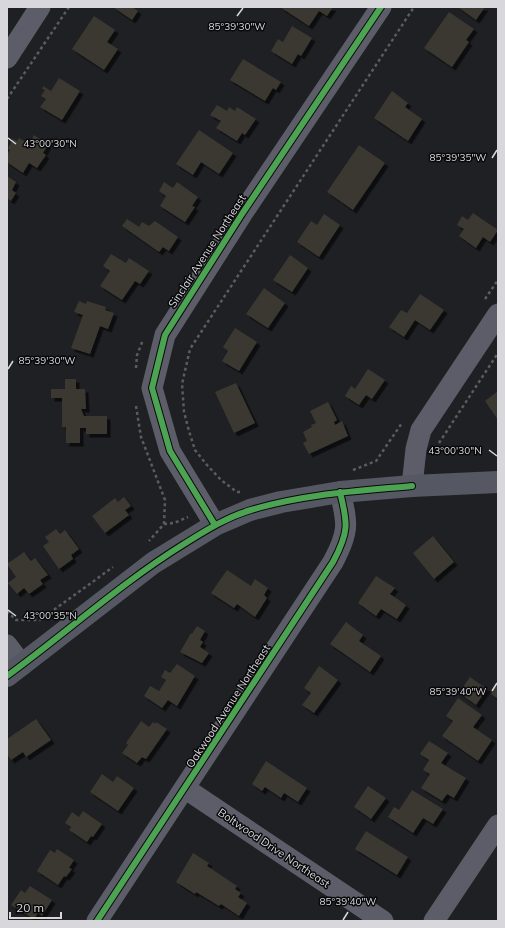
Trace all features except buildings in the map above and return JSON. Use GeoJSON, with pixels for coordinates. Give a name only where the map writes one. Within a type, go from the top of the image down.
{"type":"FeatureCollection","features":[{"type":"Feature","properties":{"kind":"street"},"geometry":{"type":"LineString","coordinates":[[7,58],[40,7]]}},
{"type":"Feature","properties":{"kind":"street","name":"Sinclair Avenue Northeast"},"geometry":{"type":"LineString","coordinates":[[215,525],[170,451],[152,388],[165,335],[242,214],[381,7]]}},
{"type":"Feature","properties":{"kind":"street"},"geometry":{"type":"LineString","coordinates":[[412,486],[416,449],[421,430],[489,310]]}},
{"type":"Feature","properties":{"kind":"street"},"geometry":{"type":"LineString","coordinates":[[7,645],[15,671],[154,563],[215,525],[250,510],[281,502],[340,492],[412,486],[498,482]]}},
{"type":"Feature","properties":{"kind":"street","name":"Oakwood Avenue Northeast"},"geometry":{"type":"LineString","coordinates":[[97,921],[186,789],[342,547],[347,522],[340,492]]}},
{"type":"Feature","properties":{"kind":"street","name":"Boltwood Drive Northeast"},"geometry":{"type":"LineString","coordinates":[[186,789],[383,921]]}},
{"type":"Feature","properties":{"kind":"street"},"geometry":{"type":"LineString","coordinates":[[434,921],[498,825]]}},
{"type":"Feature","properties":{"kind":"path"},"geometry":{"type":"LineString","coordinates":[[7,99],[69,7]]}},
{"type":"Feature","properties":{"kind":"path"},"geometry":{"type":"LineString","coordinates":[[242,491],[237,492],[221,480],[195,450],[184,412],[183,391],[186,365],[190,348],[414,7]]}},
{"type":"Feature","properties":{"kind":"path"},"geometry":{"type":"LineString","coordinates":[[489,310],[498,280]]}},
{"type":"Feature","properties":{"kind":"path"},"geometry":{"type":"LineString","coordinates":[[437,446],[498,354]]}},
{"type":"Feature","properties":{"kind":"path"},"geometry":{"type":"LineString","coordinates":[[349,471],[376,461],[404,421]]}},
{"type":"Feature","properties":{"kind":"cycle path"},"geometry":{"type":"LineString","coordinates":[[215,525],[170,451],[152,388],[165,335],[242,214],[381,7]]}},
{"type":"Feature","properties":{"kind":"cycle path"},"geometry":{"type":"LineString","coordinates":[[7,676],[138,575],[184,544],[225,520],[251,510],[291,500],[331,494],[412,486]]}},
{"type":"Feature","properties":{"kind":"cycle path"},"geometry":{"type":"LineString","coordinates":[[97,921],[333,562],[342,543],[346,528],[345,512],[340,492]]}}]}
